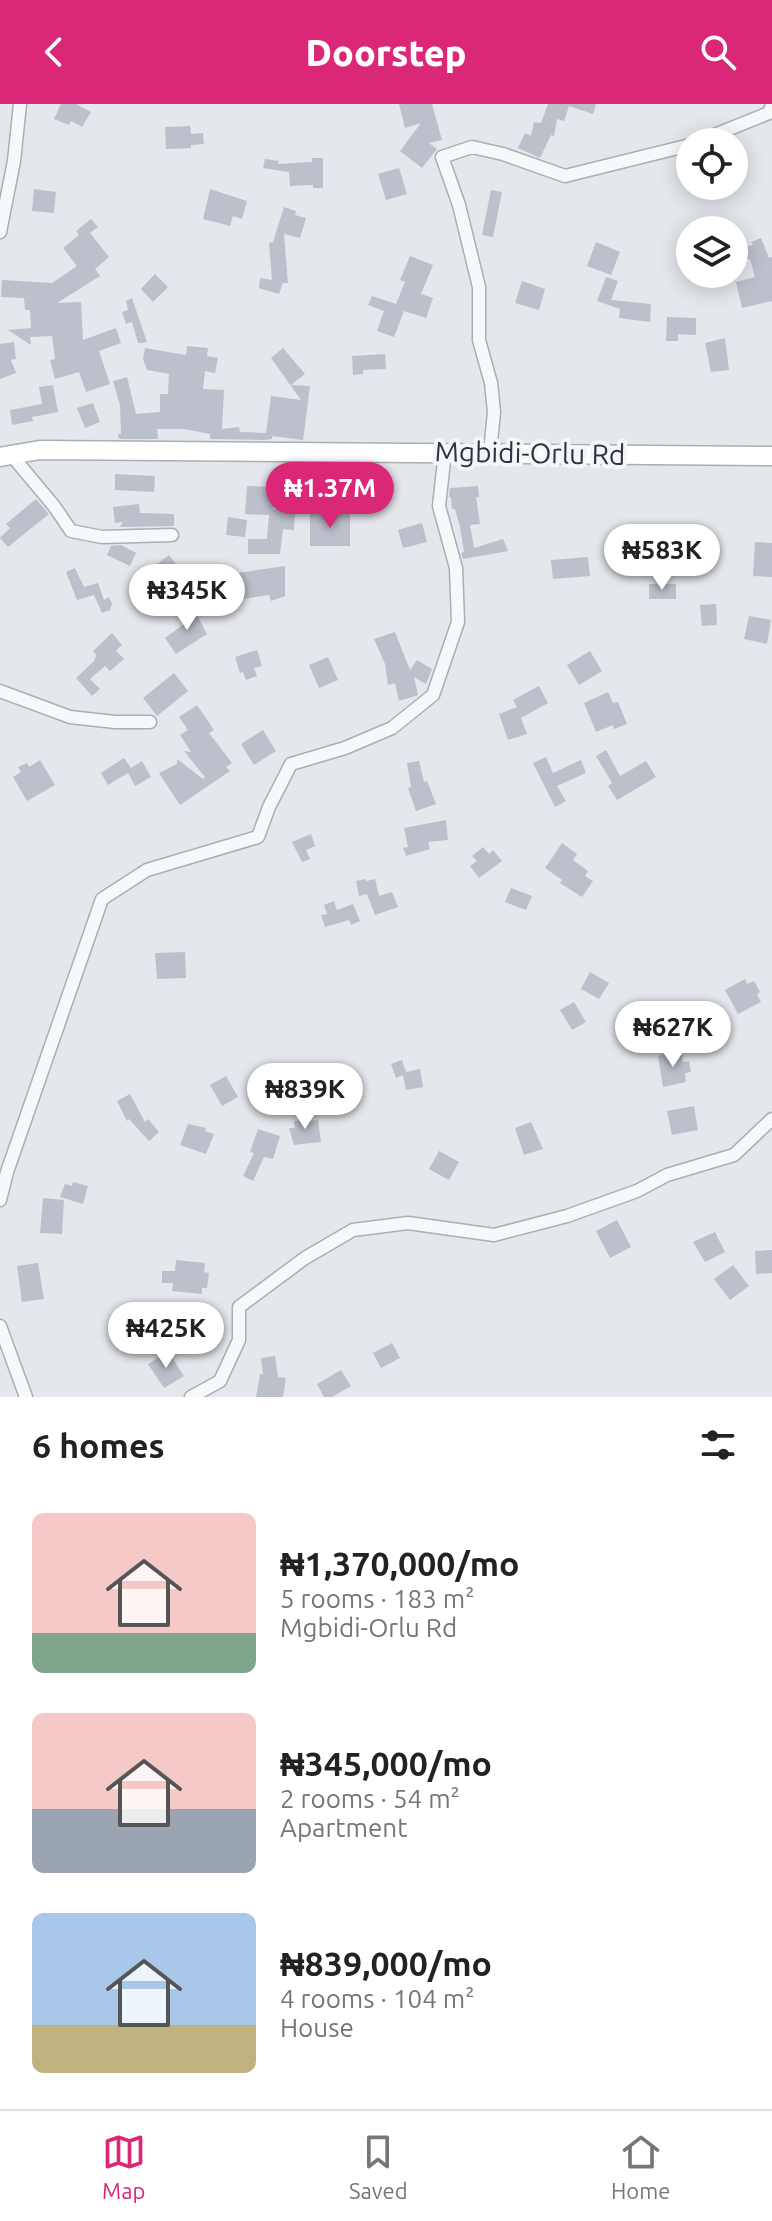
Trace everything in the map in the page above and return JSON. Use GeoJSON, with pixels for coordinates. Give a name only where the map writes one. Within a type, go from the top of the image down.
{"type":"FeatureCollection","features":[{"type":"Feature","properties":{"kind":"main road","name":"Mgbidi-Orlu Rd"},"geometry":{"type":"LineString","coordinates":[[6,457],[40,450],[772,456]]}},
{"type":"Feature","properties":{"kind":"street"},"geometry":{"type":"LineString","coordinates":[[0,232],[14,161],[20,104]]}},
{"type":"Feature","properties":{"kind":"street"},"geometry":{"type":"LineString","coordinates":[[732,128],[769,113],[772,105]]}},
{"type":"Feature","properties":{"kind":"street"},"geometry":{"type":"LineString","coordinates":[[490,452],[494,412],[491,383],[479,340],[479,287],[459,205],[442,157],[472,147],[503,154],[565,176],[676,148]]}},
{"type":"Feature","properties":{"kind":"street"},"geometry":{"type":"LineString","coordinates":[[0,1200],[102,899],[147,870],[258,837],[291,764],[345,748],[392,728],[433,695],[458,622],[456,568],[439,506],[445,452]]}},
{"type":"Feature","properties":{"kind":"street"},"geometry":{"type":"LineString","coordinates":[[6,457],[54,506],[71,531],[102,537],[172,535]]}},
{"type":"Feature","properties":{"kind":"street"},"geometry":{"type":"LineString","coordinates":[[0,691],[70,717],[150,722]]}},
{"type":"Feature","properties":{"kind":"street"},"geometry":{"type":"LineString","coordinates":[[191,1397],[220,1381],[239,1340],[239,1307],[305,1258],[353,1230],[408,1223],[494,1235],[567,1216],[637,1191],[667,1175],[734,1155],[772,1119]]}},
{"type":"Feature","properties":{"kind":"street"},"geometry":{"type":"LineString","coordinates":[[0,1326],[26,1397]]}},
{"type":"Feature","properties":{"kind":"building"},"geometry":{"type":"Polygon","coordinates":[[[61,104],[76,104],[91,112],[82,127],[71,121],[69,125],[54,119],[61,104]]]}},
{"type":"Feature","properties":{"kind":"building"},"geometry":{"type":"Polygon","coordinates":[[[399,104],[432,104],[442,140],[429,143],[437,149],[422,168],[400,151],[421,123],[405,128],[399,104]]]}},
{"type":"Feature","properties":{"kind":"building"},"geometry":{"type":"Polygon","coordinates":[[[548,104],[596,104],[593,114],[569,106],[564,121],[557,119],[554,136],[551,135],[540,158],[518,148],[525,133],[531,136],[534,122],[541,123],[548,104]]]}},
{"type":"Feature","properties":{"kind":"building"},"geometry":{"type":"Polygon","coordinates":[[[190,126],[191,134],[203,133],[204,144],[166,149],[165,127],[190,126]]]}},
{"type":"Feature","properties":{"kind":"building"},"geometry":{"type":"Polygon","coordinates":[[[312,158],[323,158],[323,188],[290,186],[289,172],[263,168],[265,159],[279,161],[278,164],[312,162],[312,158]]]}},
{"type":"Feature","properties":{"kind":"building"},"geometry":{"type":"Polygon","coordinates":[[[399,168],[407,194],[386,200],[378,174],[399,168]]]}},
{"type":"Feature","properties":{"kind":"building"},"geometry":{"type":"Polygon","coordinates":[[[34,189],[56,192],[54,213],[32,211],[34,189]]]}},
{"type":"Feature","properties":{"kind":"building"},"geometry":{"type":"Polygon","coordinates":[[[210,189],[247,201],[242,219],[233,216],[230,226],[203,219],[210,189]]]}},
{"type":"Feature","properties":{"kind":"building"},"geometry":{"type":"Polygon","coordinates":[[[491,190],[502,192],[493,237],[482,235],[491,190]]]}},
{"type":"Feature","properties":{"kind":"building"},"geometry":{"type":"Polygon","coordinates":[[[284,207],[306,218],[300,238],[284,234],[288,283],[283,283],[279,294],[259,288],[260,278],[272,280],[269,243],[273,242],[284,207]]]}},
{"type":"Feature","properties":{"kind":"building"},"geometry":{"type":"Polygon","coordinates":[[[91,219],[98,227],[90,233],[109,257],[95,269],[100,276],[57,303],[81,302],[83,340],[116,328],[121,343],[99,351],[110,384],[86,392],[79,372],[55,379],[50,360],[55,359],[52,336],[30,337],[31,345],[8,330],[31,328],[30,310],[25,310],[24,298],[1,297],[2,280],[52,283],[77,266],[63,248],[79,235],[76,231],[91,219]]]}},
{"type":"Feature","properties":{"kind":"building"},"geometry":{"type":"Polygon","coordinates":[[[761,238],[769,258],[772,257],[772,301],[742,308],[737,288],[748,288],[748,279],[755,277],[748,259],[748,246],[753,245],[751,242],[761,238]]]}},
{"type":"Feature","properties":{"kind":"building"},"geometry":{"type":"Polygon","coordinates":[[[596,242],[620,252],[611,275],[587,266],[596,242]]]}},
{"type":"Feature","properties":{"kind":"building"},"geometry":{"type":"Polygon","coordinates":[[[410,256],[433,265],[421,294],[433,298],[426,318],[404,311],[394,337],[377,331],[384,311],[368,305],[372,296],[396,304],[405,282],[400,280],[410,256]]]}},
{"type":"Feature","properties":{"kind":"building"},"geometry":{"type":"Polygon","coordinates":[[[155,274],[168,287],[153,302],[141,289],[155,274]]]}},
{"type":"Feature","properties":{"kind":"building"},"geometry":{"type":"Polygon","coordinates":[[[606,277],[618,281],[611,300],[651,304],[650,322],[619,318],[620,309],[597,301],[606,277]]]}},
{"type":"Feature","properties":{"kind":"building"},"geometry":{"type":"Polygon","coordinates":[[[522,281],[545,289],[539,310],[515,303],[522,281]]]}},
{"type":"Feature","properties":{"kind":"building"},"geometry":{"type":"Polygon","coordinates":[[[132,298],[147,342],[138,343],[132,322],[126,324],[122,312],[128,310],[126,301],[132,298]]]}},
{"type":"Feature","properties":{"kind":"building"},"geometry":{"type":"Polygon","coordinates":[[[667,317],[696,318],[696,335],[678,334],[678,341],[666,341],[667,317]]]}},
{"type":"Feature","properties":{"kind":"building"},"geometry":{"type":"Polygon","coordinates":[[[725,338],[729,370],[711,372],[705,343],[725,338]]]}},
{"type":"Feature","properties":{"kind":"building"},"geometry":{"type":"Polygon","coordinates":[[[14,342],[16,359],[11,360],[16,373],[0,379],[0,344],[14,342]]]}},
{"type":"Feature","properties":{"kind":"building"},"geometry":{"type":"Polygon","coordinates":[[[187,346],[208,348],[207,356],[218,358],[215,373],[205,371],[203,389],[224,390],[222,429],[239,427],[240,432],[266,433],[271,396],[301,400],[271,358],[283,348],[305,374],[291,385],[310,386],[303,440],[272,436],[272,439],[264,440],[210,439],[210,434],[184,429],[157,429],[158,439],[119,439],[120,405],[113,381],[127,377],[136,414],[160,412],[160,394],[168,394],[169,374],[147,370],[143,359],[145,348],[186,355],[187,346]]]}},
{"type":"Feature","properties":{"kind":"building"},"geometry":{"type":"Polygon","coordinates":[[[385,354],[386,369],[363,370],[363,374],[353,375],[352,356],[385,354]]]}},
{"type":"Feature","properties":{"kind":"building"},"geometry":{"type":"Polygon","coordinates":[[[53,385],[58,412],[12,425],[10,410],[42,404],[39,387],[53,385]]]}},
{"type":"Feature","properties":{"kind":"building"},"geometry":{"type":"Polygon","coordinates":[[[93,403],[100,422],[85,428],[77,408],[93,403]]]}},
{"type":"Feature","properties":{"kind":"building"},"geometry":{"type":"Polygon","coordinates":[[[115,474],[155,476],[154,492],[115,490],[115,474]]]}},
{"type":"Feature","properties":{"kind":"building"},"geometry":{"type":"Polygon","coordinates":[[[247,486],[274,487],[273,509],[295,511],[294,530],[283,529],[280,554],[248,554],[248,539],[267,539],[269,515],[245,514],[247,486]]]}},
{"type":"Feature","properties":{"kind":"building"},"geometry":{"type":"Polygon","coordinates":[[[478,486],[479,497],[476,497],[480,524],[470,525],[474,548],[503,539],[508,551],[463,559],[460,527],[455,509],[452,509],[450,488],[478,486]]]}},
{"type":"Feature","properties":{"kind":"building"},"geometry":{"type":"Polygon","coordinates":[[[36,499],[49,514],[8,547],[0,538],[10,528],[6,524],[36,499]]]}},
{"type":"Feature","properties":{"kind":"building"},"geometry":{"type":"Polygon","coordinates":[[[139,504],[140,513],[174,514],[174,526],[120,527],[123,522],[115,523],[113,507],[139,504]]]}},
{"type":"Feature","properties":{"kind":"building"},"geometry":{"type":"Polygon","coordinates":[[[310,513],[350,513],[350,546],[310,546],[310,513]]]}},
{"type":"Feature","properties":{"kind":"building"},"geometry":{"type":"Polygon","coordinates":[[[228,517],[247,520],[245,537],[226,535],[228,517]]]}},
{"type":"Feature","properties":{"kind":"building"},"geometry":{"type":"Polygon","coordinates":[[[422,523],[427,542],[403,548],[398,530],[422,523]]]}},
{"type":"Feature","properties":{"kind":"building"},"geometry":{"type":"Polygon","coordinates":[[[755,542],[772,543],[772,577],[753,576],[755,542]]]}},
{"type":"Feature","properties":{"kind":"building"},"geometry":{"type":"Polygon","coordinates":[[[121,545],[136,553],[130,566],[107,555],[111,546],[121,545]]]}},
{"type":"Feature","properties":{"kind":"building"},"geometry":{"type":"Polygon","coordinates":[[[169,555],[191,585],[171,600],[149,570],[169,555]]]}},
{"type":"Feature","properties":{"kind":"building"},"geometry":{"type":"Polygon","coordinates":[[[588,557],[590,576],[553,579],[551,560],[588,557]]]}},
{"type":"Feature","properties":{"kind":"building"},"geometry":{"type":"Polygon","coordinates":[[[285,566],[285,596],[271,601],[269,595],[242,599],[238,573],[285,566]]]}},
{"type":"Feature","properties":{"kind":"building"},"geometry":{"type":"Polygon","coordinates":[[[75,568],[84,587],[98,583],[104,600],[109,597],[112,604],[110,610],[102,613],[94,595],[77,600],[66,572],[75,568]]]}},
{"type":"Feature","properties":{"kind":"building"},"geometry":{"type":"Polygon","coordinates":[[[649,584],[676,584],[676,599],[649,599],[649,584]]]}},
{"type":"Feature","properties":{"kind":"building"},"geometry":{"type":"Polygon","coordinates":[[[716,604],[717,625],[702,626],[700,605],[716,604]]]}},
{"type":"Feature","properties":{"kind":"building"},"geometry":{"type":"Polygon","coordinates":[[[192,606],[207,634],[176,654],[165,638],[187,622],[182,612],[192,606]]]}},
{"type":"Feature","properties":{"kind":"building"},"geometry":{"type":"Polygon","coordinates":[[[749,616],[771,620],[767,644],[744,639],[749,616]]]}},
{"type":"Feature","properties":{"kind":"building"},"geometry":{"type":"Polygon","coordinates":[[[395,632],[410,670],[417,660],[432,669],[426,684],[414,677],[418,695],[399,701],[395,683],[388,685],[385,664],[374,639],[395,632]]]}},
{"type":"Feature","properties":{"kind":"building"},"geometry":{"type":"Polygon","coordinates":[[[112,633],[122,645],[116,651],[124,659],[110,671],[105,666],[90,679],[100,689],[92,696],[76,678],[95,660],[97,656],[93,651],[112,633]]]}},
{"type":"Feature","properties":{"kind":"building"},"geometry":{"type":"Polygon","coordinates":[[[257,650],[262,666],[254,668],[257,676],[246,680],[235,657],[257,650]]]}},
{"type":"Feature","properties":{"kind":"building"},"geometry":{"type":"Polygon","coordinates":[[[590,651],[602,671],[579,685],[567,665],[590,651]]]}},
{"type":"Feature","properties":{"kind":"building"},"geometry":{"type":"Polygon","coordinates":[[[328,657],[338,680],[319,688],[309,665],[328,657]]]}},
{"type":"Feature","properties":{"kind":"building"},"geometry":{"type":"Polygon","coordinates":[[[174,673],[188,691],[157,716],[143,698],[174,673]]]}},
{"type":"Feature","properties":{"kind":"building"},"geometry":{"type":"Polygon","coordinates":[[[539,686],[548,703],[521,718],[527,734],[508,740],[499,714],[517,707],[513,700],[539,686]]]}},
{"type":"Feature","properties":{"kind":"building"},"geometry":{"type":"Polygon","coordinates":[[[608,692],[613,703],[618,702],[627,724],[614,729],[613,725],[596,732],[584,703],[608,692]]]}},
{"type":"Feature","properties":{"kind":"building"},"geometry":{"type":"Polygon","coordinates":[[[197,705],[214,730],[209,733],[232,763],[226,767],[230,771],[180,805],[159,773],[177,764],[177,759],[203,779],[205,777],[184,751],[191,752],[180,735],[188,730],[179,717],[197,705]]]}},
{"type":"Feature","properties":{"kind":"building"},"geometry":{"type":"Polygon","coordinates":[[[263,730],[276,751],[254,765],[241,744],[263,730]]]}},
{"type":"Feature","properties":{"kind":"building"},"geometry":{"type":"Polygon","coordinates":[[[606,750],[620,776],[646,761],[656,777],[617,800],[608,786],[612,783],[596,756],[606,750]]]}},
{"type":"Feature","properties":{"kind":"building"},"geometry":{"type":"Polygon","coordinates":[[[546,757],[553,773],[581,760],[586,773],[557,786],[566,801],[555,807],[533,763],[546,757]]]}},
{"type":"Feature","properties":{"kind":"building"},"geometry":{"type":"Polygon","coordinates":[[[124,758],[131,768],[142,761],[151,777],[135,786],[128,773],[108,785],[101,773],[124,758]]]}},
{"type":"Feature","properties":{"kind":"building"},"geometry":{"type":"Polygon","coordinates":[[[40,760],[55,785],[27,801],[13,777],[21,772],[18,767],[27,763],[29,767],[40,760]]]}},
{"type":"Feature","properties":{"kind":"building"},"geometry":{"type":"Polygon","coordinates":[[[419,761],[424,782],[427,781],[436,804],[416,811],[408,788],[411,787],[407,763],[419,761]]]}},
{"type":"Feature","properties":{"kind":"building"},"geometry":{"type":"Polygon","coordinates":[[[446,820],[448,840],[428,842],[430,849],[406,856],[403,848],[408,847],[404,828],[446,820]]]}},
{"type":"Feature","properties":{"kind":"building"},"geometry":{"type":"Polygon","coordinates":[[[311,834],[315,846],[306,850],[310,859],[302,862],[292,842],[311,834]]]}},
{"type":"Feature","properties":{"kind":"building"},"geometry":{"type":"Polygon","coordinates":[[[562,843],[577,854],[573,860],[588,871],[585,876],[593,881],[582,897],[560,883],[562,880],[545,868],[562,843]]]}},
{"type":"Feature","properties":{"kind":"building"},"geometry":{"type":"Polygon","coordinates":[[[483,847],[489,854],[493,850],[502,861],[479,878],[470,866],[477,861],[472,856],[483,847]]]}},
{"type":"Feature","properties":{"kind":"building"},"geometry":{"type":"Polygon","coordinates":[[[375,879],[379,896],[392,892],[398,907],[375,915],[367,894],[359,896],[356,881],[375,879]]]}},
{"type":"Feature","properties":{"kind":"building"},"geometry":{"type":"Polygon","coordinates":[[[511,888],[532,896],[526,910],[505,902],[511,888]]]}},
{"type":"Feature","properties":{"kind":"building"},"geometry":{"type":"Polygon","coordinates":[[[334,901],[337,910],[353,904],[360,921],[351,925],[349,920],[325,927],[321,915],[327,914],[324,905],[334,901]]]}},
{"type":"Feature","properties":{"kind":"building"},"geometry":{"type":"Polygon","coordinates":[[[185,952],[186,978],[157,979],[155,953],[185,952]]]}},
{"type":"Feature","properties":{"kind":"building"},"geometry":{"type":"Polygon","coordinates":[[[590,972],[609,983],[599,999],[581,989],[590,972]]]}},
{"type":"Feature","properties":{"kind":"building"},"geometry":{"type":"Polygon","coordinates":[[[745,979],[747,984],[754,981],[761,1002],[738,1014],[725,990],[745,979]]]}},
{"type":"Feature","properties":{"kind":"building"},"geometry":{"type":"Polygon","coordinates":[[[574,1002],[586,1022],[572,1030],[560,1010],[574,1002]]]}},
{"type":"Feature","properties":{"kind":"building"},"geometry":{"type":"Polygon","coordinates":[[[668,1016],[691,1036],[676,1052],[654,1032],[668,1016]]]}},
{"type":"Feature","properties":{"kind":"building"},"geometry":{"type":"Polygon","coordinates":[[[681,1051],[683,1062],[689,1061],[691,1072],[685,1073],[686,1082],[663,1087],[658,1056],[681,1051]]]}},
{"type":"Feature","properties":{"kind":"building"},"geometry":{"type":"Polygon","coordinates":[[[402,1060],[406,1072],[420,1069],[423,1087],[406,1090],[403,1075],[396,1078],[391,1064],[402,1060]]]}},
{"type":"Feature","properties":{"kind":"building"},"geometry":{"type":"Polygon","coordinates":[[[226,1076],[238,1097],[222,1106],[210,1085],[226,1076]]]}},
{"type":"Feature","properties":{"kind":"building"},"geometry":{"type":"Polygon","coordinates":[[[130,1094],[145,1122],[148,1119],[159,1132],[149,1141],[129,1119],[127,1121],[117,1101],[130,1094]]]}},
{"type":"Feature","properties":{"kind":"building"},"geometry":{"type":"Polygon","coordinates":[[[694,1106],[698,1130],[672,1135],[667,1111],[694,1106]]]}},
{"type":"Feature","properties":{"kind":"building"},"geometry":{"type":"Polygon","coordinates":[[[307,1115],[308,1121],[318,1120],[321,1142],[294,1145],[289,1128],[295,1128],[294,1121],[298,1121],[298,1116],[307,1115]]]}},
{"type":"Feature","properties":{"kind":"building"},"geometry":{"type":"Polygon","coordinates":[[[531,1122],[543,1149],[524,1155],[515,1128],[531,1122]]]}},
{"type":"Feature","properties":{"kind":"building"},"geometry":{"type":"Polygon","coordinates":[[[188,1124],[206,1128],[205,1131],[214,1134],[206,1154],[180,1145],[188,1124]]]}},
{"type":"Feature","properties":{"kind":"building"},"geometry":{"type":"Polygon","coordinates":[[[258,1129],[280,1136],[273,1159],[264,1157],[253,1181],[243,1176],[254,1153],[250,1152],[258,1129]]]}},
{"type":"Feature","properties":{"kind":"building"},"geometry":{"type":"Polygon","coordinates":[[[439,1151],[459,1162],[449,1180],[429,1169],[439,1151]]]}},
{"type":"Feature","properties":{"kind":"building"},"geometry":{"type":"Polygon","coordinates":[[[73,1182],[88,1186],[83,1204],[60,1197],[65,1184],[72,1186],[73,1182]]]}},
{"type":"Feature","properties":{"kind":"building"},"geometry":{"type":"Polygon","coordinates":[[[43,1198],[64,1200],[62,1234],[40,1233],[43,1198]]]}},
{"type":"Feature","properties":{"kind":"building"},"geometry":{"type":"Polygon","coordinates":[[[617,1220],[631,1247],[610,1258],[596,1231],[617,1220]]]}},
{"type":"Feature","properties":{"kind":"building"},"geometry":{"type":"Polygon","coordinates":[[[715,1232],[725,1252],[705,1262],[693,1242],[715,1232]]]}},
{"type":"Feature","properties":{"kind":"building"},"geometry":{"type":"Polygon","coordinates":[[[772,1250],[772,1273],[756,1274],[755,1251],[772,1250]]]}},
{"type":"Feature","properties":{"kind":"building"},"geometry":{"type":"Polygon","coordinates":[[[176,1260],[205,1263],[204,1272],[209,1273],[207,1288],[202,1288],[202,1294],[172,1291],[173,1283],[162,1283],[162,1271],[175,1271],[176,1260]]]}},
{"type":"Feature","properties":{"kind":"building"},"geometry":{"type":"Polygon","coordinates":[[[38,1263],[44,1299],[22,1302],[17,1266],[38,1263]]]}},
{"type":"Feature","properties":{"kind":"building"},"geometry":{"type":"Polygon","coordinates":[[[733,1265],[749,1286],[730,1300],[714,1279],[733,1265]]]}},
{"type":"Feature","properties":{"kind":"building"},"geometry":{"type":"Polygon","coordinates":[[[392,1343],[400,1358],[381,1368],[373,1353],[392,1343]]]}},
{"type":"Feature","properties":{"kind":"building"},"geometry":{"type":"Polygon","coordinates":[[[168,1351],[184,1376],[164,1388],[148,1364],[168,1351]]]}},
{"type":"Feature","properties":{"kind":"building"},"geometry":{"type":"Polygon","coordinates":[[[275,1356],[278,1377],[286,1378],[283,1397],[256,1397],[260,1374],[263,1374],[261,1358],[275,1356]]]}},
{"type":"Feature","properties":{"kind":"building"},"geometry":{"type":"Polygon","coordinates":[[[341,1370],[351,1386],[332,1397],[324,1397],[317,1384],[341,1370]]]}}]}
